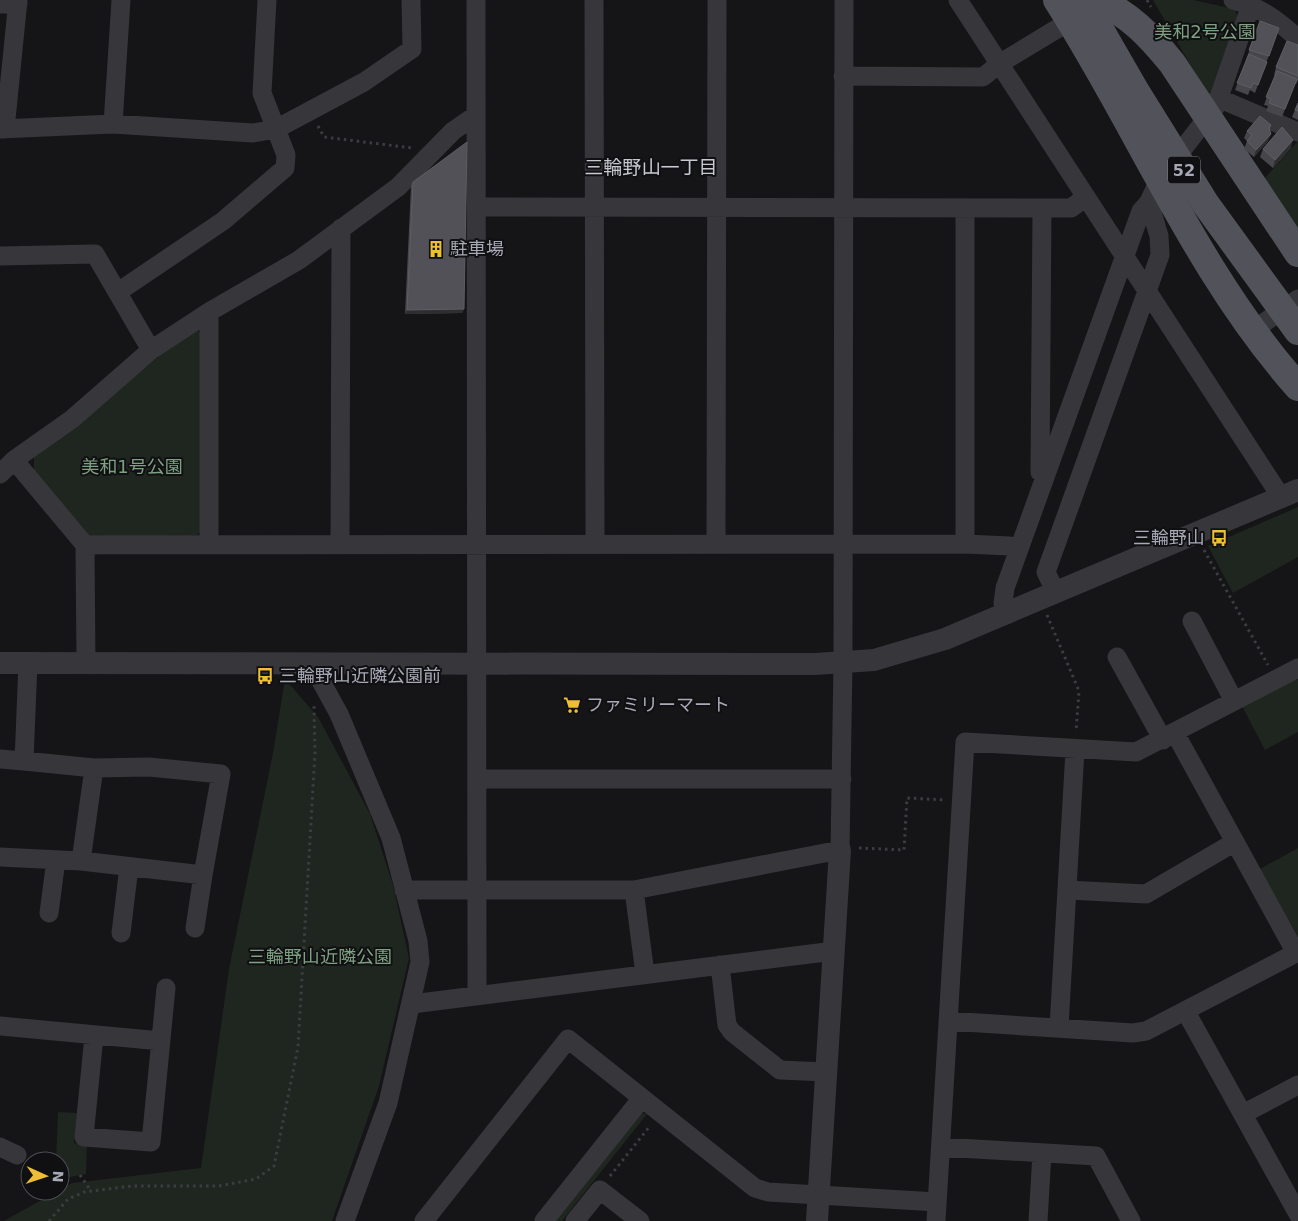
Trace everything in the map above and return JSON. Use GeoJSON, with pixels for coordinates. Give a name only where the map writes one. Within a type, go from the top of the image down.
{"type":"FeatureCollection","features":[{"type":"Feature","properties":{"kind":"main road"},"geometry":{"type":"LineString","coordinates":[[1087,4],[1124,13],[1150,35],[1172,63],[1213,108],[1298,253]]}},
{"type":"Feature","properties":{"kind":"main road"},"geometry":{"type":"LineString","coordinates":[[1087,4],[1154,191],[1252,330],[1298,388]]}},
{"type":"Feature","properties":{"kind":"main road","name":"52"},"geometry":{"type":"LineString","coordinates":[[1087,4],[1136,92],[1205,203],[1298,331]]}},
{"type":"Feature","properties":{"kind":"street"},"geometry":{"type":"LineString","coordinates":[[113,124],[121,0]]}},
{"type":"Feature","properties":{"kind":"street"},"geometry":{"type":"LineString","coordinates":[[118,292],[223,221],[282,172],[286,158],[263,100],[261,85],[267,0]]}},
{"type":"Feature","properties":{"kind":"street"},"geometry":{"type":"LineString","coordinates":[[12,3],[2,129],[113,124],[253,133],[276,129],[364,82],[412,49],[412,0]]}},
{"type":"Feature","properties":{"kind":"street"},"geometry":{"type":"LineString","coordinates":[[476,0],[477,994]]}},
{"type":"Feature","properties":{"kind":"street"},"geometry":{"type":"LineString","coordinates":[[594,0],[595,544]]}},
{"type":"Feature","properties":{"kind":"street"},"geometry":{"type":"LineString","coordinates":[[716,544],[717,0]]}},
{"type":"Feature","properties":{"kind":"street"},"geometry":{"type":"LineString","coordinates":[[817,1221],[834,951],[845,849],[842,779],[844,662],[844,0]]}},
{"type":"Feature","properties":{"kind":"street"},"geometry":{"type":"LineString","coordinates":[[0,663],[815,664],[874,660],[945,639],[1008,614],[1051,603],[1290,493],[1147,292],[958,0]]}},
{"type":"Feature","properties":{"kind":"street"},"geometry":{"type":"LineString","coordinates":[[1008,614],[1003,603],[1004,588],[1141,211],[1213,108],[1242,2],[1277,19],[1298,39]]}},
{"type":"Feature","properties":{"kind":"street"},"geometry":{"type":"LineString","coordinates":[[843,76],[983,77],[1087,4]]}},
{"type":"Feature","properties":{"kind":"street"},"geometry":{"type":"LineString","coordinates":[[1213,108],[1298,132]]}},
{"type":"Feature","properties":{"kind":"street"},"geometry":{"type":"LineString","coordinates":[[0,474],[14,460],[72,418],[150,350],[209,312],[299,260],[398,187],[453,131],[476,115]]}},
{"type":"Feature","properties":{"kind":"street"},"geometry":{"type":"LineString","coordinates":[[1051,603],[1046,572],[1160,255],[1154,191]]}},
{"type":"Feature","properties":{"kind":"street"},"geometry":{"type":"LineString","coordinates":[[477,208],[1071,208],[1086,198]]}},
{"type":"Feature","properties":{"kind":"street"},"geometry":{"type":"LineString","coordinates":[[1040,485],[1042,208]]}},
{"type":"Feature","properties":{"kind":"street"},"geometry":{"type":"LineString","coordinates":[[965,209],[965,544]]}},
{"type":"Feature","properties":{"kind":"street"},"geometry":{"type":"LineString","coordinates":[[340,543],[341,228]]}},
{"type":"Feature","properties":{"kind":"street"},"geometry":{"type":"LineString","coordinates":[[0,256],[95,254],[150,350]]}},
{"type":"Feature","properties":{"kind":"street"},"geometry":{"type":"LineString","coordinates":[[1252,330],[1298,299]]}},
{"type":"Feature","properties":{"kind":"street"},"geometry":{"type":"LineString","coordinates":[[209,312],[209,544]]}},
{"type":"Feature","properties":{"kind":"street"},"geometry":{"type":"LineString","coordinates":[[14,460],[85,545],[86,664]]}},
{"type":"Feature","properties":{"kind":"street"},"geometry":{"type":"LineString","coordinates":[[85,545],[340,543],[476,546],[595,544],[965,544],[1010,546],[1018,549]]}},
{"type":"Feature","properties":{"kind":"street"},"geometry":{"type":"LineString","coordinates":[[1192,621],[1234,701]]}},
{"type":"Feature","properties":{"kind":"street"},"geometry":{"type":"LineString","coordinates":[[948,1021],[1133,1033],[1146,1031],[1297,954],[1235,842],[1117,656]]}},
{"type":"Feature","properties":{"kind":"street"},"geometry":{"type":"LineString","coordinates":[[24,761],[28,663]]}},
{"type":"Feature","properties":{"kind":"street"},"geometry":{"type":"LineString","coordinates":[[311,663],[339,714],[391,838],[418,941],[420,962],[388,1103],[345,1221]]}},
{"type":"Feature","properties":{"kind":"street"},"geometry":{"type":"LineString","coordinates":[[936,1221],[965,742],[1075,750],[1136,752],[1298,668]]}},
{"type":"Feature","properties":{"kind":"street"},"geometry":{"type":"LineString","coordinates":[[1059,1027],[1075,750]]}},
{"type":"Feature","properties":{"kind":"street"},"geometry":{"type":"LineString","coordinates":[[0,759],[94,768],[150,767],[221,774],[195,928]]}},
{"type":"Feature","properties":{"kind":"street"},"geometry":{"type":"LineString","coordinates":[[81,861],[94,768]]}},
{"type":"Feature","properties":{"kind":"street"},"geometry":{"type":"LineString","coordinates":[[477,779],[842,779]]}},
{"type":"Feature","properties":{"kind":"street"},"geometry":{"type":"LineString","coordinates":[[1066,890],[1146,894],[1235,842]]}},
{"type":"Feature","properties":{"kind":"street"},"geometry":{"type":"LineString","coordinates":[[404,890],[634,890],[845,849]]}},
{"type":"Feature","properties":{"kind":"street"},"geometry":{"type":"LineString","coordinates":[[0,857],[81,861],[204,875]]}},
{"type":"Feature","properties":{"kind":"street"},"geometry":{"type":"LineString","coordinates":[[49,913],[56,860]]}},
{"type":"Feature","properties":{"kind":"street"},"geometry":{"type":"LineString","coordinates":[[121,933],[129,867]]}},
{"type":"Feature","properties":{"kind":"street"},"geometry":{"type":"LineString","coordinates":[[634,890],[645,974]]}},
{"type":"Feature","properties":{"kind":"street"},"geometry":{"type":"LineString","coordinates":[[412,1004],[477,994],[834,951]]}},
{"type":"Feature","properties":{"kind":"street"},"geometry":{"type":"LineString","coordinates":[[720,965],[727,1025],[732,1032],[780,1070],[826,1072]]}},
{"type":"Feature","properties":{"kind":"street"},"geometry":{"type":"LineString","coordinates":[[94,1036],[84,1137],[151,1142],[166,988]]}},
{"type":"Feature","properties":{"kind":"street"},"geometry":{"type":"LineString","coordinates":[[1186,1012],[1298,1214]]}},
{"type":"Feature","properties":{"kind":"street"},"geometry":{"type":"LineString","coordinates":[[0,1026],[160,1041]]}},
{"type":"Feature","properties":{"kind":"street"},"geometry":{"type":"LineString","coordinates":[[424,1221],[568,1039],[755,1188],[768,1192],[818,1196],[937,1202]]}},
{"type":"Feature","properties":{"kind":"street"},"geometry":{"type":"LineString","coordinates":[[1243,1114],[1298,1085]]}},
{"type":"Feature","properties":{"kind":"street"},"geometry":{"type":"LineString","coordinates":[[544,1221],[642,1098]]}},
{"type":"Feature","properties":{"kind":"street"},"geometry":{"type":"LineString","coordinates":[[941,1146],[1096,1156],[1131,1221]]}},
{"type":"Feature","properties":{"kind":"street"},"geometry":{"type":"LineString","coordinates":[[0,1147],[17,1155]]}},
{"type":"Feature","properties":{"kind":"street"},"geometry":{"type":"LineString","coordinates":[[1038,1221],[1042,1154]]}},
{"type":"Feature","properties":{"kind":"street"},"geometry":{"type":"LineString","coordinates":[[576,1221],[600,1190],[640,1221]]}},
{"type":"Feature","properties":{"kind":"path"},"geometry":{"type":"LineString","coordinates":[[311,110],[324,138],[423,150],[429,156]]}},
{"type":"Feature","properties":{"kind":"path"},"geometry":{"type":"LineString","coordinates":[[1201,545],[1276,679]]}},
{"type":"Feature","properties":{"kind":"path"},"geometry":{"type":"LineString","coordinates":[[1051,603],[1079,690],[1075,750]]}},
{"type":"Feature","properties":{"kind":"path"},"geometry":{"type":"LineString","coordinates":[[49,1221],[68,1199],[91,1192],[132,1186],[219,1186],[256,1178],[274,1166],[298,1047],[315,753],[313,700]]}},
{"type":"Feature","properties":{"kind":"path"},"geometry":{"type":"LineString","coordinates":[[845,849],[904,850],[907,798],[962,801]]}},
{"type":"Feature","properties":{"kind":"path"},"geometry":{"type":"LineString","coordinates":[[600,1190],[661,1112]]}},
{"type":"Feature","properties":{"kind":"path"},"geometry":{"type":"LineString","coordinates":[[80,1175],[91,1192]]}},
{"type":"Feature","properties":{"kind":"green space","name":"美和2号公園"},"geometry":{"type":"Polygon","coordinates":[[[1153,0],[1193,0],[1234,9],[1240,19],[1211,101],[1153,0]]]}},
{"type":"Feature","properties":{"kind":"green space"},"geometry":{"type":"Polygon","coordinates":[[[1298,141],[1298,228],[1263,180],[1298,141]]]}},
{"type":"Feature","properties":{"kind":"green space","name":"美和1号公園"},"geometry":{"type":"Polygon","coordinates":[[[193,329],[203,333],[203,529],[197,535],[94,538],[84,533],[34,471],[34,457],[193,329]]]}},
{"type":"Feature","properties":{"kind":"green space"},"geometry":{"type":"Polygon","coordinates":[[[1298,507],[1298,557],[1233,593],[1208,546],[1298,507]]]}},
{"type":"Feature","properties":{"kind":"green space"},"geometry":{"type":"Polygon","coordinates":[[[1293,678],[1298,680],[1298,732],[1265,750],[1242,706],[1293,678]]]}},
{"type":"Feature","properties":{"kind":"green space","name":"三輪野山近隣公園"},"geometry":{"type":"Polygon","coordinates":[[[285,679],[318,717],[370,814],[393,885],[409,958],[379,1086],[332,1221],[4,1221],[40,1201],[70,1201],[70,1184],[72,1183],[201,1168],[229,969],[273,753],[285,679]]]}},
{"type":"Feature","properties":{"kind":"green space"},"geometry":{"type":"Polygon","coordinates":[[[1298,848],[1298,936],[1260,869],[1298,848]]]}},
{"type":"Feature","properties":{"kind":"green space"},"geometry":{"type":"Polygon","coordinates":[[[58,1112],[77,1113],[74,1143],[87,1145],[86,1174],[70,1177],[70,1151],[56,1151],[58,1112]]]}},
{"type":"Feature","properties":{"kind":"green space"},"geometry":{"type":"Polygon","coordinates":[[[641,1113],[647,1114],[562,1221],[555,1221],[641,1113]]]}},
{"type":"Feature","properties":{"kind":"building"},"geometry":{"type":"Polygon","coordinates":[[[1260,21],[1279,28],[1269,56],[1249,50],[1260,21]]]}},
{"type":"Feature","properties":{"kind":"building"},"geometry":{"type":"Polygon","coordinates":[[[1287,41],[1298,45],[1298,76],[1276,67],[1287,41]]]}},
{"type":"Feature","properties":{"kind":"building"},"geometry":{"type":"Polygon","coordinates":[[[1249,54],[1267,62],[1258,85],[1253,83],[1251,88],[1237,83],[1249,54]]]}},
{"type":"Feature","properties":{"kind":"building"},"geometry":{"type":"Polygon","coordinates":[[[1277,71],[1297,79],[1285,109],[1269,103],[1271,99],[1266,97],[1277,71]]]}},
{"type":"Feature","properties":{"kind":"building"},"geometry":{"type":"Polygon","coordinates":[[[1260,116],[1271,125],[1269,128],[1271,134],[1256,150],[1247,141],[1252,135],[1247,131],[1260,116]]]}},
{"type":"Feature","properties":{"kind":"building"},"geometry":{"type":"Polygon","coordinates":[[[1282,127],[1293,140],[1275,160],[1263,149],[1282,127]]]}},
{"type":"Feature","properties":{"kind":"building","name":"駐車場"},"geometry":{"type":"Polygon","coordinates":[[[467,142],[464,309],[407,310],[413,182],[467,142]]]}},
{"type":"Feature","properties":{"kind":"place","name":"駐車場"},"geometry":{"type":"Point","coordinates":[436,249]}},
{"type":"Feature","properties":{"kind":"place","name":"三輪野山"},"geometry":{"type":"Point","coordinates":[1219,538]}},
{"type":"Feature","properties":{"kind":"place","name":"三輪野山近隣公園前"},"geometry":{"type":"Point","coordinates":[265,676]}},
{"type":"Feature","properties":{"kind":"place","name":"ファミリーマート"},"geometry":{"type":"Point","coordinates":[572,705]}},
{"type":"Feature","properties":{"kind":"district","name":"三輪野山一丁目"},"geometry":{"type":"Point","coordinates":[651,167]}}]}
